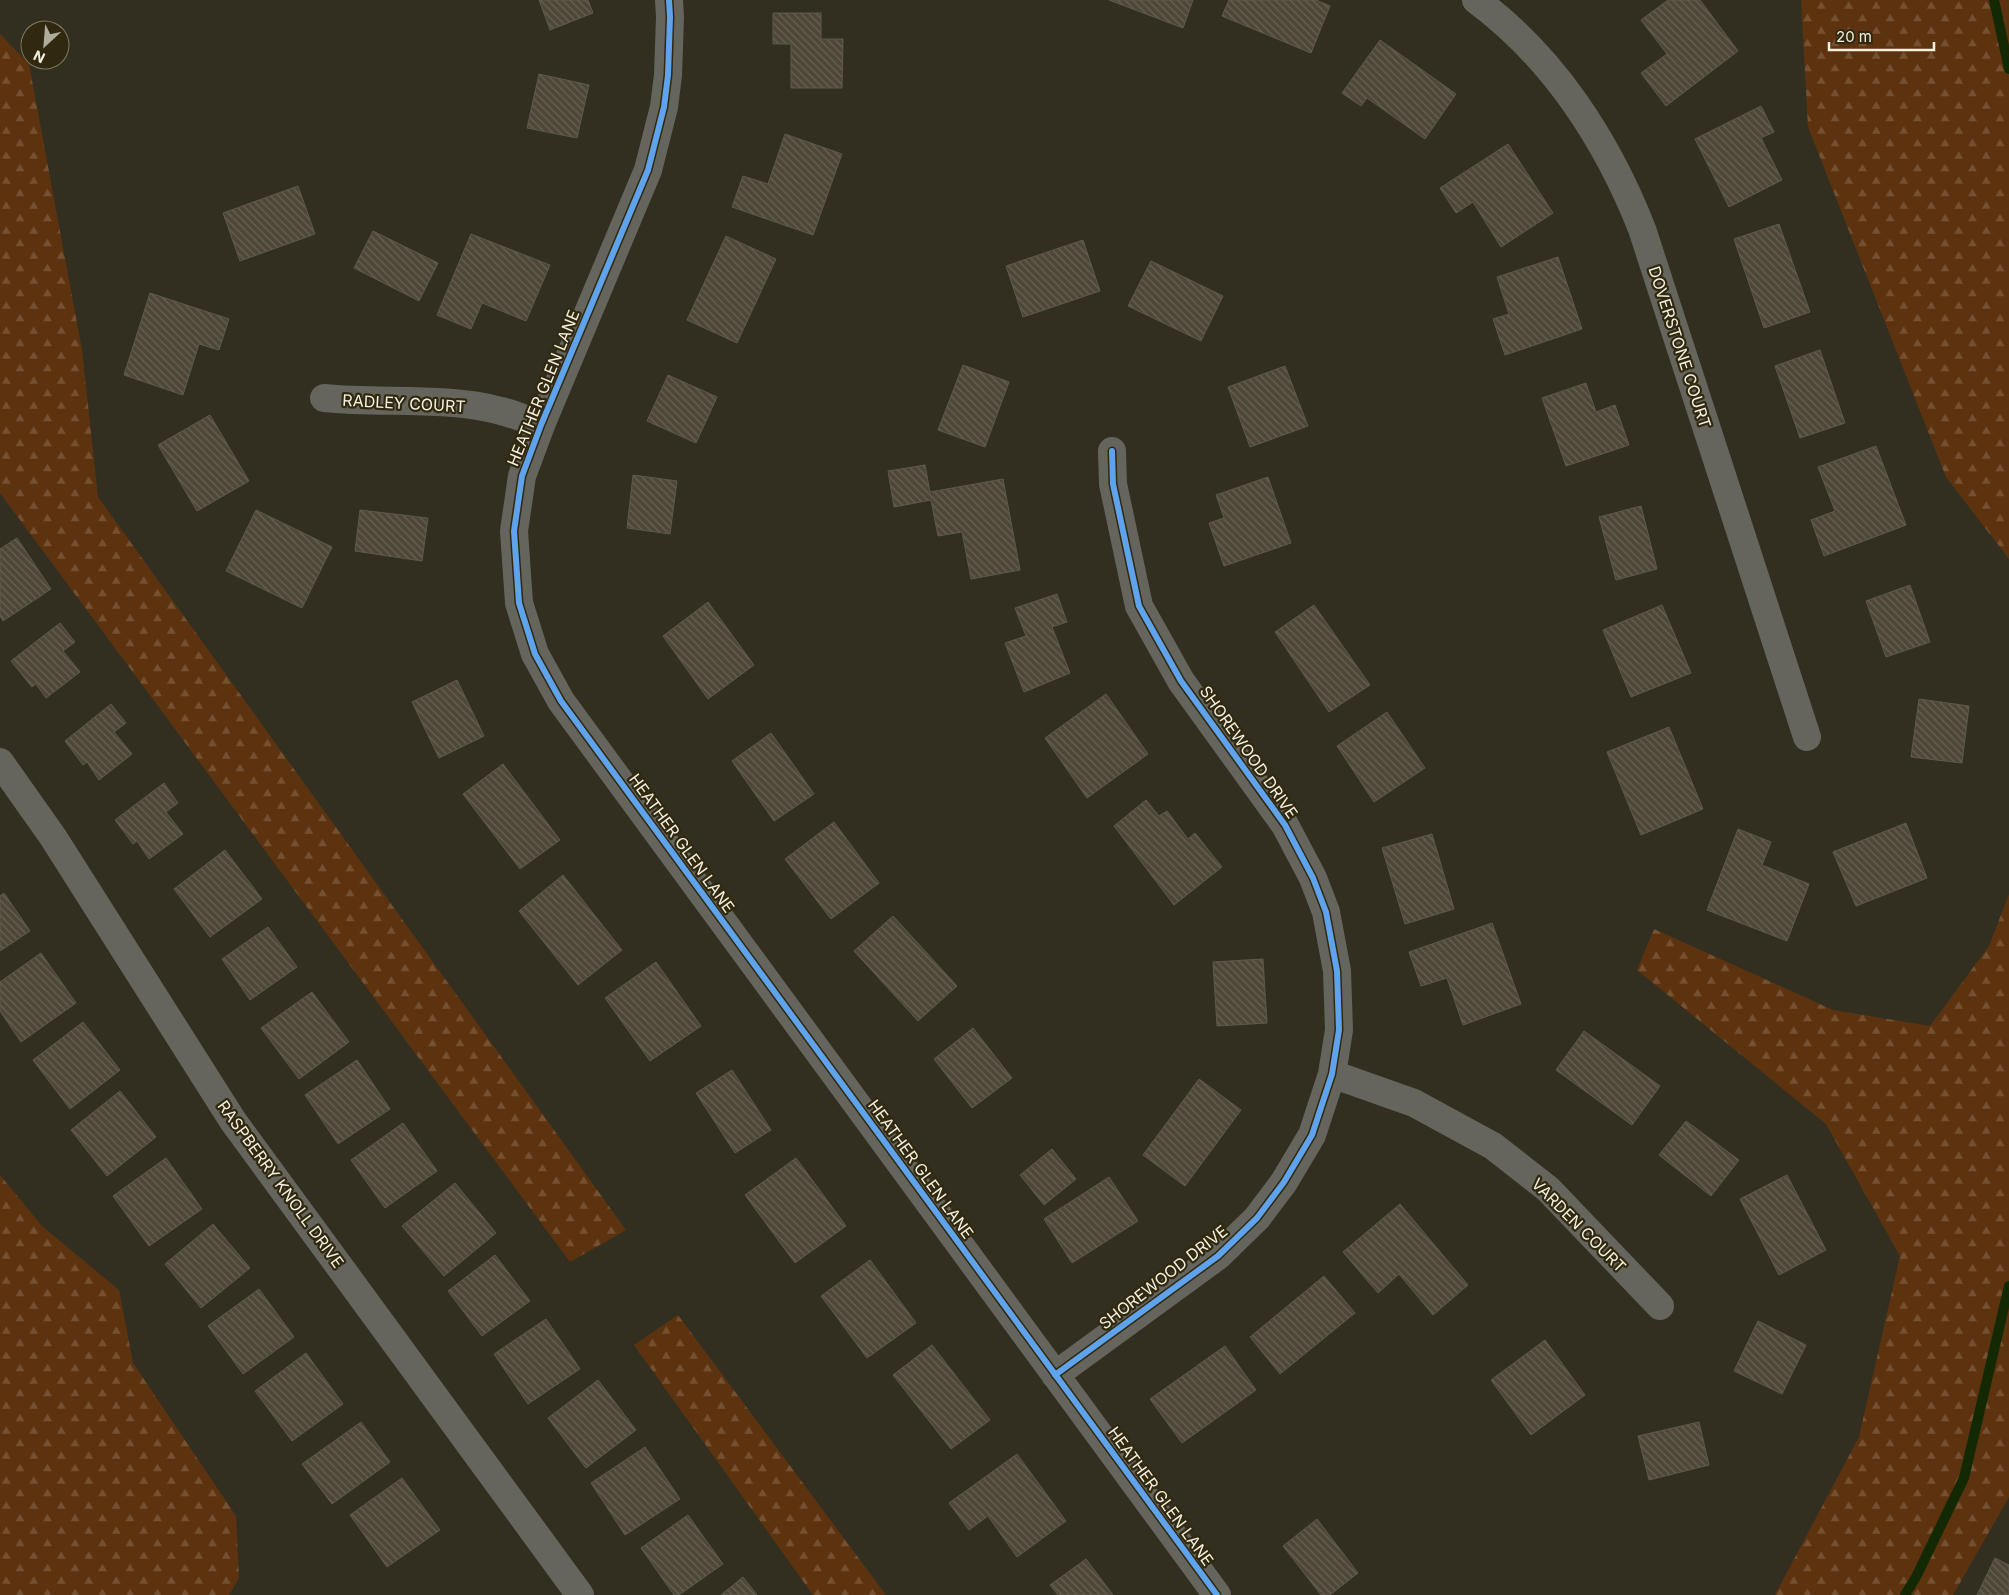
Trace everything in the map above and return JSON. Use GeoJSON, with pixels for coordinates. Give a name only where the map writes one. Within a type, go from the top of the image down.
{"type":"FeatureCollection","features":[{"type":"Feature","properties":{"kind":"street","name":"HEATHER GLEN LANE"},"geometry":{"type":"LineString","coordinates":[[668,0],[670,17],[668,75],[664,107],[648,170],[541,425],[522,476],[514,531],[519,603],[535,654],[561,701],[1217,1595]]}},
{"type":"Feature","properties":{"kind":"street","name":"DOVERSTONE COURT"},"geometry":{"type":"LineString","coordinates":[[1476,0],[1520,38],[1569,92],[1612,161],[1628,194],[1645,238],[1807,737]]}},
{"type":"Feature","properties":{"kind":"street","name":"RADLEY COURT"},"geometry":{"type":"LineString","coordinates":[[324,398],[360,401],[447,403],[500,411],[541,425]]}},
{"type":"Feature","properties":{"kind":"street","name":"SHOREWOOD DRIVE"},"geometry":{"type":"LineString","coordinates":[[1055,1375],[1218,1256],[1257,1218],[1284,1182],[1312,1135],[1332,1074],[1339,1030],[1337,971],[1326,912],[1313,878],[1285,825],[1180,680],[1139,606],[1113,484],[1112,452]]}},
{"type":"Feature","properties":{"kind":"street","name":"RASPBERRY KNOLL DRIVE"},"geometry":{"type":"LineString","coordinates":[[0,762],[58,845],[234,1121],[580,1595]]}},
{"type":"Feature","properties":{"kind":"street","name":"VARDEN COURT"},"geometry":{"type":"LineString","coordinates":[[1332,1074],[1414,1104],[1493,1146],[1548,1190],[1660,1306]]}},
{"type":"Feature","properties":{"kind":"green space"},"geometry":{"type":"Polygon","coordinates":[[[1801,0],[2009,0],[2009,559],[1946,477],[1808,127],[1801,0]]]}},
{"type":"Feature","properties":{"kind":"green space"},"geometry":{"type":"Polygon","coordinates":[[[0,34],[20,55],[20,70],[30,70],[82,350],[98,497],[626,1230],[570,1262],[0,493],[0,34]]]}},
{"type":"Feature","properties":{"kind":"green space"},"geometry":{"type":"Polygon","coordinates":[[[2009,894],[2009,1497],[1953,1595],[1775,1595],[1859,1437],[1900,1256],[1826,1124],[1637,970],[1654,929],[1833,1010],[1930,1026],[1989,946],[2009,894]]]}},
{"type":"Feature","properties":{"kind":"green space"},"geometry":{"type":"Polygon","coordinates":[[[0,1175],[42,1226],[119,1290],[133,1363],[236,1516],[239,1578],[229,1595],[0,1595],[0,1175]]]}},
{"type":"Feature","properties":{"kind":"green space"},"geometry":{"type":"Polygon","coordinates":[[[678,1315],[886,1595],[813,1595],[634,1345],[678,1315]]]}},
{"type":"Feature","properties":{"kind":"building"},"geometry":{"type":"Polygon","coordinates":[[[539,0],[588,0],[593,13],[550,30],[539,0]]]}},
{"type":"Feature","properties":{"kind":"building"},"geometry":{"type":"Polygon","coordinates":[[[1109,0],[1193,0],[1183,28],[1109,0]]]}},
{"type":"Feature","properties":{"kind":"building"},"geometry":{"type":"Polygon","coordinates":[[[1229,0],[1316,0],[1330,6],[1311,53],[1222,16],[1229,0]]]}},
{"type":"Feature","properties":{"kind":"building"},"geometry":{"type":"Polygon","coordinates":[[[1668,0],[1700,0],[1738,51],[1666,106],[1641,73],[1667,54],[1641,20],[1668,0]]]}},
{"type":"Feature","properties":{"kind":"building"},"geometry":{"type":"Polygon","coordinates":[[[773,13],[821,13],[821,39],[843,39],[842,88],[791,88],[791,44],[773,44],[773,13]]]}},
{"type":"Feature","properties":{"kind":"building"},"geometry":{"type":"Polygon","coordinates":[[[1380,40],[1456,94],[1425,139],[1367,98],[1361,106],[1342,93],[1380,40]]]}},
{"type":"Feature","properties":{"kind":"building"},"geometry":{"type":"Polygon","coordinates":[[[539,74],[589,85],[577,138],[527,128],[539,74]]]}},
{"type":"Feature","properties":{"kind":"building"},"geometry":{"type":"Polygon","coordinates":[[[1761,106],[1774,132],[1761,138],[1782,180],[1729,207],[1695,139],[1761,106]]]}},
{"type":"Feature","properties":{"kind":"building"},"geometry":{"type":"Polygon","coordinates":[[[785,134],[842,154],[813,235],[732,207],[743,176],[768,184],[785,134]]]}},
{"type":"Feature","properties":{"kind":"building"},"geometry":{"type":"Polygon","coordinates":[[[1508,144],[1553,213],[1501,247],[1473,202],[1456,213],[1440,188],[1508,144]]]}},
{"type":"Feature","properties":{"kind":"building"},"geometry":{"type":"Polygon","coordinates":[[[298,186],[315,234],[240,261],[223,213],[298,186]]]}},
{"type":"Feature","properties":{"kind":"building"},"geometry":{"type":"Polygon","coordinates":[[[1779,224],[1810,312],[1764,328],[1734,239],[1779,224]]]}},
{"type":"Feature","properties":{"kind":"building"},"geometry":{"type":"Polygon","coordinates":[[[373,231],[438,263],[419,301],[354,268],[373,231]]]}},
{"type":"Feature","properties":{"kind":"building"},"geometry":{"type":"Polygon","coordinates":[[[471,234],[550,265],[526,321],[482,303],[471,329],[437,315],[471,234]]]}},
{"type":"Feature","properties":{"kind":"building"},"geometry":{"type":"Polygon","coordinates":[[[726,236],[776,259],[737,343],[687,320],[726,236]]]}},
{"type":"Feature","properties":{"kind":"building"},"geometry":{"type":"Polygon","coordinates":[[[1083,240],[1100,291],[1023,317],[1006,266],[1083,240]]]}},
{"type":"Feature","properties":{"kind":"building"},"geometry":{"type":"Polygon","coordinates":[[[1558,257],[1582,329],[1505,355],[1493,319],[1509,314],[1497,277],[1558,257]]]}},
{"type":"Feature","properties":{"kind":"building"},"geometry":{"type":"Polygon","coordinates":[[[1151,261],[1223,296],[1201,341],[1128,306],[1151,261]]]}},
{"type":"Feature","properties":{"kind":"building"},"geometry":{"type":"Polygon","coordinates":[[[150,293],[229,319],[219,350],[199,344],[183,395],[124,375],[150,293]]]}},
{"type":"Feature","properties":{"kind":"building"},"geometry":{"type":"Polygon","coordinates":[[[1820,350],[1845,423],[1800,438],[1775,366],[1820,350]]]}},
{"type":"Feature","properties":{"kind":"building"},"geometry":{"type":"Polygon","coordinates":[[[963,365],[1009,382],[985,447],[938,430],[963,365]]]}},
{"type":"Feature","properties":{"kind":"building"},"geometry":{"type":"Polygon","coordinates":[[[1285,366],[1308,426],[1250,447],[1228,387],[1285,366]]]}},
{"type":"Feature","properties":{"kind":"building"},"geometry":{"type":"Polygon","coordinates":[[[668,375],[717,397],[696,443],[647,421],[668,375]]]}},
{"type":"Feature","properties":{"kind":"building"},"geometry":{"type":"Polygon","coordinates":[[[1586,383],[1596,412],[1615,405],[1629,445],[1566,466],[1542,398],[1586,383]]]}},
{"type":"Feature","properties":{"kind":"building"},"geometry":{"type":"Polygon","coordinates":[[[210,415],[249,481],[197,511],[158,445],[210,415]]]}},
{"type":"Feature","properties":{"kind":"building"},"geometry":{"type":"Polygon","coordinates":[[[1876,446],[1906,525],[1824,556],[1811,520],[1835,511],[1818,467],[1876,446]]]}},
{"type":"Feature","properties":{"kind":"building"},"geometry":{"type":"Polygon","coordinates":[[[925,465],[930,492],[1003,479],[1020,570],[971,579],[962,532],[938,536],[931,500],[894,507],[888,471],[925,465]]]}},
{"type":"Feature","properties":{"kind":"building"},"geometry":{"type":"Polygon","coordinates":[[[633,475],[677,481],[670,534],[627,528],[633,475]]]}},
{"type":"Feature","properties":{"kind":"building"},"geometry":{"type":"Polygon","coordinates":[[[1268,477],[1291,543],[1224,566],[1209,523],[1224,518],[1216,495],[1268,477]]]}},
{"type":"Feature","properties":{"kind":"building"},"geometry":{"type":"Polygon","coordinates":[[[1641,506],[1657,569],[1616,580],[1599,517],[1641,506]]]}},
{"type":"Feature","properties":{"kind":"building"},"geometry":{"type":"Polygon","coordinates":[[[256,510],[332,547],[302,608],[226,571],[256,510]]]}},
{"type":"Feature","properties":{"kind":"building"},"geometry":{"type":"Polygon","coordinates":[[[360,510],[428,518],[422,561],[355,551],[360,510]]]}},
{"type":"Feature","properties":{"kind":"building"},"geometry":{"type":"Polygon","coordinates":[[[17,538],[51,589],[3,621],[0,616],[0,549],[17,538]]]}},
{"type":"Feature","properties":{"kind":"building"},"geometry":{"type":"Polygon","coordinates":[[[1910,585],[1930,642],[1886,657],[1866,601],[1910,585]]]}},
{"type":"Feature","properties":{"kind":"building"},"geometry":{"type":"Polygon","coordinates":[[[1057,594],[1067,622],[1052,627],[1070,673],[1024,692],[1005,643],[1026,636],[1015,608],[1057,594]]]}},
{"type":"Feature","properties":{"kind":"building"},"geometry":{"type":"Polygon","coordinates":[[[708,602],[754,665],[708,699],[663,636],[708,602]]]}},
{"type":"Feature","properties":{"kind":"building"},"geometry":{"type":"Polygon","coordinates":[[[1314,605],[1370,685],[1329,712],[1275,632],[1314,605]]]}},
{"type":"Feature","properties":{"kind":"building"},"geometry":{"type":"Polygon","coordinates":[[[1662,605],[1691,673],[1631,697],[1603,630],[1662,605]]]}},
{"type":"Feature","properties":{"kind":"building"},"geometry":{"type":"Polygon","coordinates":[[[60,623],[75,642],[63,651],[80,672],[46,698],[36,684],[32,687],[11,661],[60,623]]]}},
{"type":"Feature","properties":{"kind":"building"},"geometry":{"type":"Polygon","coordinates":[[[457,680],[484,736],[439,758],[412,702],[457,680]]]}},
{"type":"Feature","properties":{"kind":"building"},"geometry":{"type":"Polygon","coordinates":[[[1106,694],[1148,754],[1087,798],[1045,738],[1106,694]]]}},
{"type":"Feature","properties":{"kind":"building"},"geometry":{"type":"Polygon","coordinates":[[[1919,699],[1969,706],[1962,763],[1911,757],[1919,699]]]}},
{"type":"Feature","properties":{"kind":"building"},"geometry":{"type":"Polygon","coordinates":[[[111,704],[126,723],[114,732],[132,754],[99,780],[87,762],[83,765],[65,741],[111,704]]]}},
{"type":"Feature","properties":{"kind":"building"},"geometry":{"type":"Polygon","coordinates":[[[1387,712],[1425,768],[1374,802],[1337,746],[1387,712]]]}},
{"type":"Feature","properties":{"kind":"building"},"geometry":{"type":"Polygon","coordinates":[[[1669,727],[1703,809],[1641,835],[1607,752],[1669,727]]]}},
{"type":"Feature","properties":{"kind":"building"},"geometry":{"type":"Polygon","coordinates":[[[771,733],[814,794],[774,821],[732,761],[771,733]]]}},
{"type":"Feature","properties":{"kind":"building"},"geometry":{"type":"Polygon","coordinates":[[[503,764],[560,840],[520,869],[463,794],[503,764]]]}},
{"type":"Feature","properties":{"kind":"building"},"geometry":{"type":"Polygon","coordinates":[[[164,783],[178,803],[166,812],[183,834],[149,859],[137,841],[133,844],[115,820],[164,783]]]}},
{"type":"Feature","properties":{"kind":"building"},"geometry":{"type":"Polygon","coordinates":[[[1146,800],[1159,816],[1167,811],[1188,839],[1195,833],[1222,867],[1174,905],[1114,826],[1146,800]]]}},
{"type":"Feature","properties":{"kind":"building"},"geometry":{"type":"Polygon","coordinates":[[[834,822],[879,883],[831,919],[785,859],[834,822]]]}},
{"type":"Feature","properties":{"kind":"building"},"geometry":{"type":"Polygon","coordinates":[[[1906,823],[1927,878],[1856,906],[1833,852],[1906,823]]]}},
{"type":"Feature","properties":{"kind":"building"},"geometry":{"type":"Polygon","coordinates":[[[1738,829],[1771,842],[1762,865],[1809,884],[1787,941],[1707,910],[1738,829]]]}},
{"type":"Feature","properties":{"kind":"building"},"geometry":{"type":"Polygon","coordinates":[[[1432,834],[1454,909],[1405,924],[1382,848],[1432,834]]]}},
{"type":"Feature","properties":{"kind":"building"},"geometry":{"type":"Polygon","coordinates":[[[225,850],[262,899],[210,937],[174,889],[225,850]]]}},
{"type":"Feature","properties":{"kind":"building"},"geometry":{"type":"Polygon","coordinates":[[[563,875],[622,950],[578,985],[519,911],[563,875]]]}},
{"type":"Feature","properties":{"kind":"building"},"geometry":{"type":"Polygon","coordinates":[[[4,893],[30,931],[0,951],[0,896],[4,893]]]}},
{"type":"Feature","properties":{"kind":"building"},"geometry":{"type":"Polygon","coordinates":[[[893,916],[957,986],[918,1021],[854,951],[893,916]]]}},
{"type":"Feature","properties":{"kind":"building"},"geometry":{"type":"Polygon","coordinates":[[[1492,923],[1521,1004],[1463,1025],[1447,978],[1421,986],[1409,952],[1492,923]]]}},
{"type":"Feature","properties":{"kind":"building"},"geometry":{"type":"Polygon","coordinates":[[[268,927],[297,967],[250,1000],[222,959],[268,927]]]}},
{"type":"Feature","properties":{"kind":"building"},"geometry":{"type":"Polygon","coordinates":[[[41,953],[76,1003],[21,1042],[0,1011],[0,982],[41,953]]]}},
{"type":"Feature","properties":{"kind":"building"},"geometry":{"type":"Polygon","coordinates":[[[1263,959],[1267,1023],[1217,1026],[1213,962],[1263,959]]]}},
{"type":"Feature","properties":{"kind":"building"},"geometry":{"type":"Polygon","coordinates":[[[656,962],[701,1026],[650,1061],[605,998],[656,962]]]}},
{"type":"Feature","properties":{"kind":"building"},"geometry":{"type":"Polygon","coordinates":[[[312,992],[349,1042],[299,1079],[261,1028],[312,992]]]}},
{"type":"Feature","properties":{"kind":"building"},"geometry":{"type":"Polygon","coordinates":[[[83,1022],[120,1070],[70,1109],[33,1060],[83,1022]]]}},
{"type":"Feature","properties":{"kind":"building"},"geometry":{"type":"Polygon","coordinates":[[[973,1028],[1012,1078],[972,1108],[934,1059],[973,1028]]]}},
{"type":"Feature","properties":{"kind":"building"},"geometry":{"type":"Polygon","coordinates":[[[1584,1031],[1660,1086],[1632,1125],[1556,1070],[1584,1031]]]}},
{"type":"Feature","properties":{"kind":"building"},"geometry":{"type":"Polygon","coordinates":[[[357,1060],[390,1109],[338,1144],[305,1095],[357,1060]]]}},
{"type":"Feature","properties":{"kind":"building"},"geometry":{"type":"Polygon","coordinates":[[[732,1070],[771,1130],[735,1153],[696,1093],[732,1070]]]}},
{"type":"Feature","properties":{"kind":"building"},"geometry":{"type":"Polygon","coordinates":[[[1199,1079],[1241,1110],[1185,1186],[1143,1155],[1199,1079]]]}},
{"type":"Feature","properties":{"kind":"building"},"geometry":{"type":"Polygon","coordinates":[[[120,1091],[156,1137],[107,1176],[71,1130],[120,1091]]]}},
{"type":"Feature","properties":{"kind":"building"},"geometry":{"type":"Polygon","coordinates":[[[1686,1121],[1739,1160],[1711,1196],[1659,1155],[1686,1121]]]}},
{"type":"Feature","properties":{"kind":"building"},"geometry":{"type":"Polygon","coordinates":[[[403,1123],[437,1171],[385,1208],[351,1160],[403,1123]]]}},
{"type":"Feature","properties":{"kind":"building"},"geometry":{"type":"Polygon","coordinates":[[[1052,1149],[1076,1179],[1044,1205],[1020,1175],[1052,1149]]]}},
{"type":"Feature","properties":{"kind":"building"},"geometry":{"type":"Polygon","coordinates":[[[166,1158],[202,1209],[149,1246],[113,1196],[166,1158]]]}},
{"type":"Feature","properties":{"kind":"building"},"geometry":{"type":"Polygon","coordinates":[[[796,1158],[846,1226],[795,1263],[745,1195],[796,1158]]]}},
{"type":"Feature","properties":{"kind":"building"},"geometry":{"type":"Polygon","coordinates":[[[1787,1175],[1826,1250],[1779,1275],[1740,1199],[1787,1175]]]}},
{"type":"Feature","properties":{"kind":"building"},"geometry":{"type":"Polygon","coordinates":[[[1109,1177],[1138,1221],[1072,1263],[1044,1219],[1109,1177]]]}},
{"type":"Feature","properties":{"kind":"building"},"geometry":{"type":"Polygon","coordinates":[[[455,1183],[496,1233],[444,1276],[402,1226],[455,1183]]]}},
{"type":"Feature","properties":{"kind":"building"},"geometry":{"type":"Polygon","coordinates":[[[1400,1204],[1468,1285],[1433,1315],[1399,1274],[1378,1293],[1343,1252],[1400,1204]]]}},
{"type":"Feature","properties":{"kind":"building"},"geometry":{"type":"Polygon","coordinates":[[[213,1224],[250,1268],[201,1308],[165,1264],[213,1224]]]}},
{"type":"Feature","properties":{"kind":"building"},"geometry":{"type":"Polygon","coordinates":[[[495,1255],[530,1301],[482,1336],[448,1291],[495,1255]]]}},
{"type":"Feature","properties":{"kind":"building"},"geometry":{"type":"Polygon","coordinates":[[[870,1260],[916,1323],[867,1358],[821,1296],[870,1260]]]}},
{"type":"Feature","properties":{"kind":"building"},"geometry":{"type":"Polygon","coordinates":[[[1324,1276],[1355,1313],[1280,1374],[1250,1337],[1324,1276]]]}},
{"type":"Feature","properties":{"kind":"building"},"geometry":{"type":"Polygon","coordinates":[[[259,1289],[294,1337],[243,1374],[208,1326],[259,1289]]]}},
{"type":"Feature","properties":{"kind":"building"},"geometry":{"type":"Polygon","coordinates":[[[546,1319],[580,1369],[528,1404],[494,1354],[546,1319]]]}},
{"type":"Feature","properties":{"kind":"building"},"geometry":{"type":"Polygon","coordinates":[[[1758,1321],[1806,1345],[1782,1394],[1734,1371],[1758,1321]]]}},
{"type":"Feature","properties":{"kind":"building"},"geometry":{"type":"Polygon","coordinates":[[[1545,1340],[1585,1395],[1531,1435],[1491,1380],[1545,1340]]]}},
{"type":"Feature","properties":{"kind":"building"},"geometry":{"type":"Polygon","coordinates":[[[932,1345],[990,1420],[951,1449],[893,1375],[932,1345]]]}},
{"type":"Feature","properties":{"kind":"building"},"geometry":{"type":"Polygon","coordinates":[[[1225,1346],[1256,1390],[1182,1443],[1150,1399],[1225,1346]]]}},
{"type":"Feature","properties":{"kind":"building"},"geometry":{"type":"Polygon","coordinates":[[[306,1353],[343,1404],[292,1441],[255,1391],[306,1353]]]}},
{"type":"Feature","properties":{"kind":"building"},"geometry":{"type":"Polygon","coordinates":[[[598,1380],[636,1430],[586,1468],[548,1418],[598,1380]]]}},
{"type":"Feature","properties":{"kind":"building"},"geometry":{"type":"Polygon","coordinates":[[[361,1422],[390,1462],[332,1504],[302,1464],[361,1422]]]}},
{"type":"Feature","properties":{"kind":"building"},"geometry":{"type":"Polygon","coordinates":[[[1699,1422],[1709,1465],[1649,1480],[1638,1436],[1699,1422]]]}},
{"type":"Feature","properties":{"kind":"building"},"geometry":{"type":"Polygon","coordinates":[[[645,1447],[680,1499],[625,1535],[591,1483],[645,1447]]]}},
{"type":"Feature","properties":{"kind":"building"},"geometry":{"type":"Polygon","coordinates":[[[1017,1454],[1066,1521],[1017,1557],[988,1516],[969,1530],[949,1503],[1017,1454]]]}},
{"type":"Feature","properties":{"kind":"building"},"geometry":{"type":"Polygon","coordinates":[[[402,1478],[440,1530],[387,1567],[350,1515],[402,1478]]]}},
{"type":"Feature","properties":{"kind":"building"},"geometry":{"type":"Polygon","coordinates":[[[688,1515],[723,1564],[679,1595],[674,1595],[641,1548],[688,1515]]]}},
{"type":"Feature","properties":{"kind":"building"},"geometry":{"type":"Polygon","coordinates":[[[1317,1519],[1358,1573],[1330,1595],[1321,1595],[1283,1546],[1317,1519]]]}},
{"type":"Feature","properties":{"kind":"building"},"geometry":{"type":"Polygon","coordinates":[[[1995,1558],[2009,1565],[2009,1595],[1977,1595],[1995,1558]]]}},
{"type":"Feature","properties":{"kind":"building"},"geometry":{"type":"Polygon","coordinates":[[[1086,1559],[1113,1595],[1058,1595],[1050,1585],[1086,1559]]]}},
{"type":"Feature","properties":{"kind":"building"},"geometry":{"type":"Polygon","coordinates":[[[743,1577],[757,1595],[721,1595],[743,1577]]]}},
{"type":"Feature","properties":{"kind":"waterway"},"geometry":{"type":"LineString","coordinates":[[1994,0],[2009,69]]}},
{"type":"Feature","properties":{"kind":"waterway"},"geometry":{"type":"LineString","coordinates":[[1905,1595],[1916,1577],[1964,1478],[2009,1286]]}},
{"type":"Feature","properties":{"kind":"cycle path"},"geometry":{"type":"LineString","coordinates":[[669,0],[668,75],[664,107],[648,170],[541,425],[522,476],[514,531],[519,603],[535,654],[561,701],[1217,1595]]}},
{"type":"Feature","properties":{"kind":"cycle path"},"geometry":{"type":"LineString","coordinates":[[1055,1375],[1218,1256],[1257,1218],[1284,1182],[1312,1135],[1332,1074],[1339,1030],[1337,971],[1326,912],[1313,878],[1285,825],[1181,681],[1139,606],[1113,484],[1112,451]]}}]}
